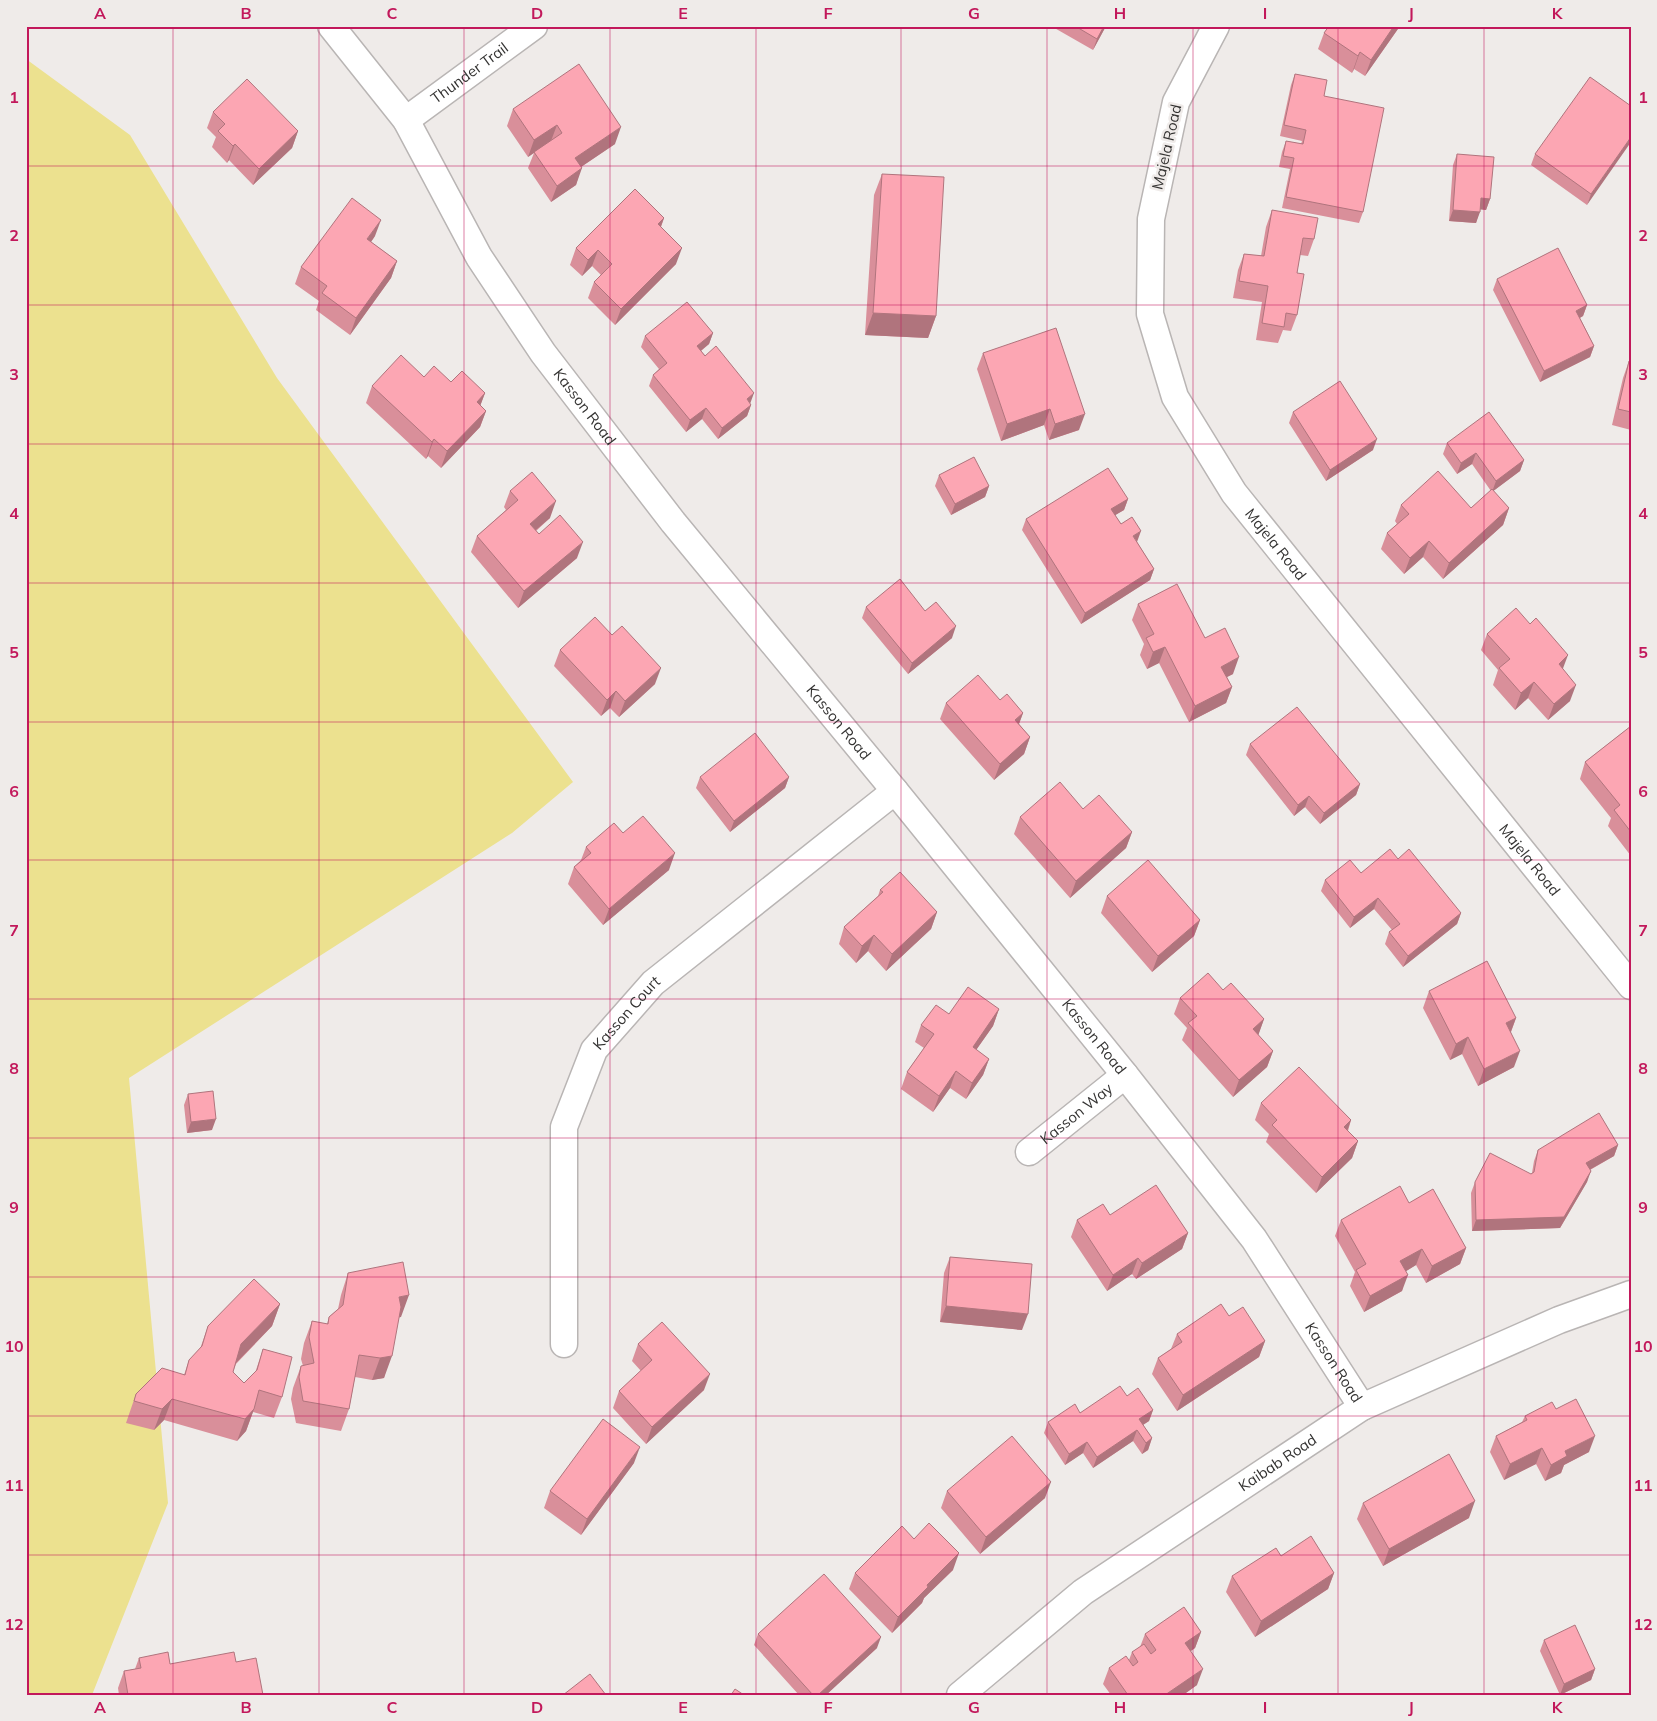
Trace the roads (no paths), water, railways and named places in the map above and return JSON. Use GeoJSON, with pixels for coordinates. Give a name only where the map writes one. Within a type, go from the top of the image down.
{"type":"FeatureCollection","features":[{"type":"Feature","properties":{"kind":"street","name":"Kasson Road"},"geometry":{"type":"LineString","coordinates":[[331,26],[406,120],[479,257],[543,353],[673,522],[1126,1075],[1254,1239],[1362,1407]]}},
{"type":"Feature","properties":{"kind":"street","name":"Thunder Trail"},"geometry":{"type":"LineString","coordinates":[[406,120],[534,26]]}},
{"type":"Feature","properties":{"kind":"street","name":"Majela Road"},"geometry":{"type":"LineString","coordinates":[[1216,26],[1176,102],[1151,219],[1150,314],[1175,397],[1234,493],[1631,986]]}},
{"type":"Feature","properties":{"kind":"street","name":"Kasson Court"},"geometry":{"type":"LineString","coordinates":[[564,1344],[564,1126],[594,1050],[653,983],[895,791]]}},
{"type":"Feature","properties":{"kind":"street","name":"Kasson Way"},"geometry":{"type":"LineString","coordinates":[[1029,1152],[1126,1075]]}},
{"type":"Feature","properties":{"kind":"street","name":"Kaibab Road"},"geometry":{"type":"LineString","coordinates":[[960,1695],[1083,1592],[1362,1407],[1559,1320],[1631,1294]]}}]}
